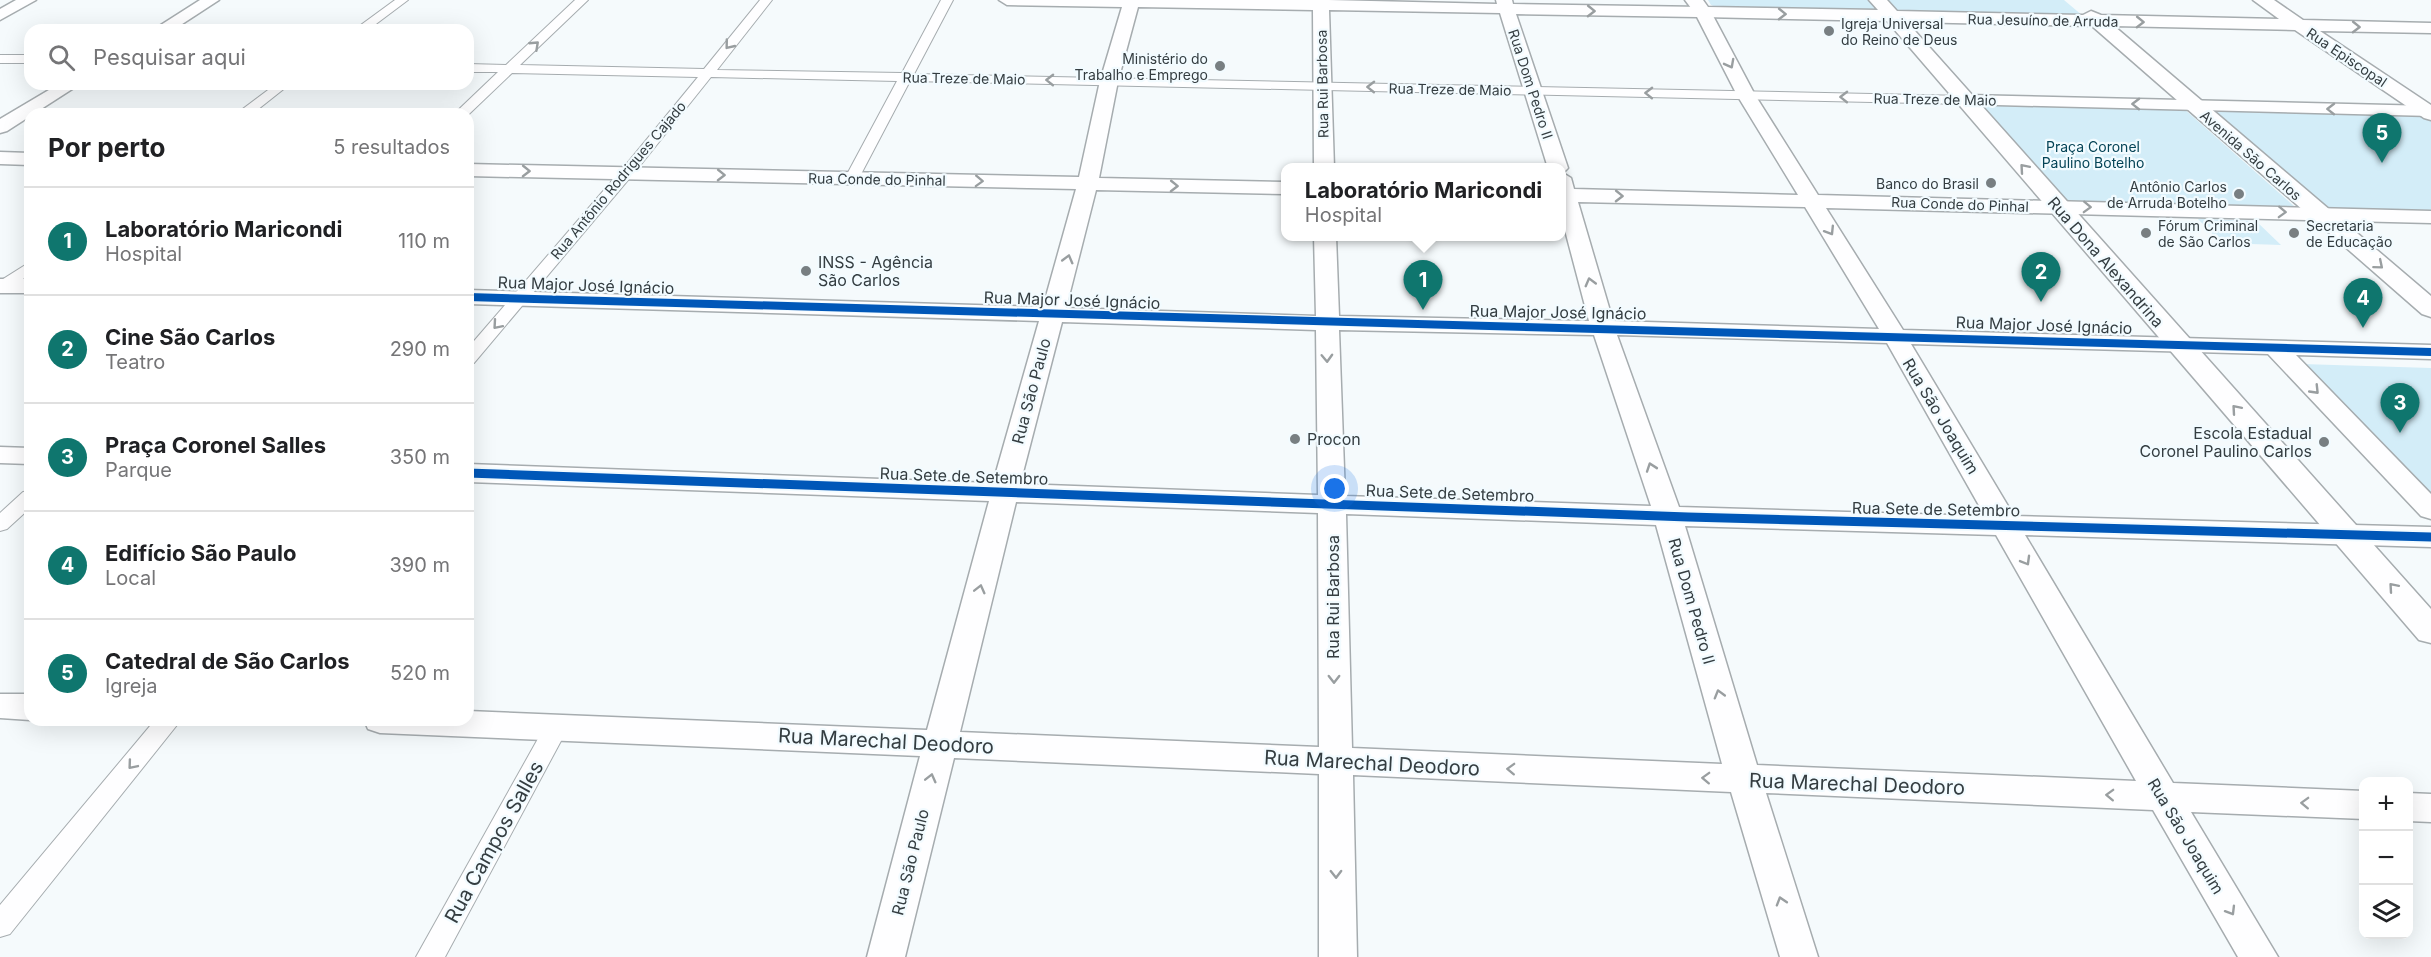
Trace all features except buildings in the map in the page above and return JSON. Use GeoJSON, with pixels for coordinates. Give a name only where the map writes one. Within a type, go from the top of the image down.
{"type":"FeatureCollection","features":[{"type":"Feature","properties":{"kind":"main road","name":"Rua Dona Alexandrina"},"geometry":{"type":"LineString","coordinates":[[1878,0],[2431,631]]}},
{"type":"Feature","properties":{"kind":"main road","name":"Avenida São Carlos"},"geometry":{"type":"LineString","coordinates":[[2073,0],[2318,214],[2431,309]]}},
{"type":"Feature","properties":{"kind":"main road","name":"Rua Episcopal"},"geometry":{"type":"LineString","coordinates":[[2262,0],[2429,112]]}},
{"type":"Feature","properties":{"kind":"main road","name":"Rua Jesuíno de Arruda"},"geometry":{"type":"LineString","coordinates":[[1699,6],[1893,16],[2431,28]]}},
{"type":"Feature","properties":{"kind":"street"},"geometry":{"type":"LineString","coordinates":[[0,15],[28,0]]}},
{"type":"Feature","properties":{"kind":"street"},"geometry":{"type":"LineString","coordinates":[[171,24],[211,0]]}},
{"type":"Feature","properties":{"kind":"street"},"geometry":{"type":"LineString","coordinates":[[368,24],[402,0]]}},
{"type":"Feature","properties":{"kind":"street"},"geometry":{"type":"LineString","coordinates":[[467,108],[582,0]]}},
{"type":"Feature","properties":{"kind":"street","name":"Rua Antônio Rodrigues Cajado"},"geometry":{"type":"LineString","coordinates":[[474,352],[626,173],[766,0]]}},
{"type":"Feature","properties":{"kind":"street"},"geometry":{"type":"LineString","coordinates":[[852,178],[947,0]]}},
{"type":"Feature","properties":{"kind":"street","name":"Rua Jesuíno de Arruda"},"geometry":{"type":"LineString","coordinates":[[1008,0],[1699,6]]}},
{"type":"Feature","properties":{"kind":"street","name":"Rua São Paulo"},"geometry":{"type":"LineString","coordinates":[[886,957],[1004,492],[1088,184],[1109,81],[1132,1]]}},
{"type":"Feature","properties":{"kind":"street","name":"Rua Rui Barbosa"},"geometry":{"type":"LineString","coordinates":[[1321,3],[1324,163]]}},
{"type":"Feature","properties":{"kind":"street","name":"Rua Dom Pedro II"},"geometry":{"type":"LineString","coordinates":[[1505,5],[1556,163]]}},
{"type":"Feature","properties":{"kind":"street","name":"Rua São Joaquim"},"geometry":{"type":"LineString","coordinates":[[1699,6],[1746,95],[1893,336],[2162,797],[2259,957]]}},
{"type":"Feature","properties":{"kind":"street"},"geometry":{"type":"LineString","coordinates":[[0,59],[24,59]]}},
{"type":"Feature","properties":{"kind":"street","name":"Rua Treze de Maio"},"geometry":{"type":"LineString","coordinates":[[474,68],[1534,90],[2429,112]]}},
{"type":"Feature","properties":{"kind":"street"},"geometry":{"type":"LineString","coordinates":[[31,108],[61,90]]}},
{"type":"Feature","properties":{"kind":"street"},"geometry":{"type":"LineString","coordinates":[[251,108],[276,90]]}},
{"type":"Feature","properties":{"kind":"street"},"geometry":{"type":"LineString","coordinates":[[0,127],[24,112]]}},
{"type":"Feature","properties":{"kind":"street"},"geometry":{"type":"LineString","coordinates":[[0,158],[24,159]]}},
{"type":"Feature","properties":{"kind":"street","name":"Rua Conde do Pinhal"},"geometry":{"type":"LineString","coordinates":[[474,170],[1281,188]]}},
{"type":"Feature","properties":{"kind":"street","name":"Rua Conde do Pinhal"},"geometry":{"type":"LineString","coordinates":[[1566,189],[1810,199],[2431,217]]}},
{"type":"Feature","properties":{"kind":"street","name":"Rua Dom Pedro II"},"geometry":{"type":"LineString","coordinates":[[1566,199],[1603,328],[1668,517],[1744,779],[1799,957]]}},
{"type":"Feature","properties":{"kind":"street","name":"Rua Rui Barbosa"},"geometry":{"type":"LineString","coordinates":[[1325,241],[1332,504],[1338,957]]}},
{"type":"Feature","properties":{"kind":"street"},"geometry":{"type":"LineString","coordinates":[[1,286],[24,271]]}},
{"type":"Feature","properties":{"kind":"street"},"geometry":{"type":"LineString","coordinates":[[1,286],[24,286]]}},
{"type":"Feature","properties":{"kind":"street","name":"Rua Major José Ignácio"},"geometry":{"type":"LineString","coordinates":[[474,297],[1326,323],[1603,328],[2431,352]]}},
{"type":"Feature","properties":{"kind":"street"},"geometry":{"type":"LineString","coordinates":[[2275,348],[2431,510]]}},
{"type":"Feature","properties":{"kind":"street"},"geometry":{"type":"LineString","coordinates":[[0,455],[24,456]]}},
{"type":"Feature","properties":{"kind":"street","name":"Rua Sete de Setembro"},"geometry":{"type":"LineString","coordinates":[[474,473],[1668,517],[2431,537]]}},
{"type":"Feature","properties":{"kind":"street"},"geometry":{"type":"LineString","coordinates":[[0,524],[24,502]]}},
{"type":"Feature","properties":{"kind":"street"},"geometry":{"type":"LineString","coordinates":[[0,706],[24,707]]}},
{"type":"Feature","properties":{"kind":"street","name":"Rua Marechal Deodoro"},"geometry":{"type":"LineString","coordinates":[[474,723],[2359,805]]}},
{"type":"Feature","properties":{"kind":"street"},"geometry":{"type":"LineString","coordinates":[[0,925],[164,726]]}},
{"type":"Feature","properties":{"kind":"street","name":"Rua Campos Salles"},"geometry":{"type":"LineString","coordinates":[[430,957],[557,726]]}},
{"type":"Feature","properties":{"kind":"street"},"geometry":{"type":"LineString","coordinates":[[2413,807],[2431,807]]}},
{"type":"Feature","properties":{"kind":"green space"},"geometry":{"type":"Polygon","coordinates":[[[1708,0],[1868,0],[1877,10],[1718,8],[1711,5],[1708,0]]]}},
{"type":"Feature","properties":{"kind":"green space"},"geometry":{"type":"Polygon","coordinates":[[[1885,0],[2064,0],[2083,16],[1895,13],[1885,0]]]}},
{"type":"Feature","properties":{"kind":"green space","name":"Praça Coronel Paulino Botelho"},"geometry":{"type":"Polygon","coordinates":[[[1977,104],[2183,108],[2295,207],[2062,201],[1977,104]]]}},
{"type":"Feature","properties":{"kind":"green space"},"geometry":{"type":"Polygon","coordinates":[[[2210,109],[2424,114],[2431,119],[2431,213],[2328,210],[2210,109]]]}},
{"type":"Feature","properties":{"kind":"green space"},"geometry":{"type":"Polygon","coordinates":[[[2198,219],[2256,221],[2281,245],[2221,243],[2198,219]]]}},
{"type":"Feature","properties":{"kind":"green space"},"geometry":{"type":"Polygon","coordinates":[[[2302,364],[2431,368],[2431,499],[2302,364]]]}},
{"type":"Feature","properties":{"kind":"cycle path"},"geometry":{"type":"LineString","coordinates":[[474,297],[1326,323],[1603,328],[2431,352]]}},
{"type":"Feature","properties":{"kind":"cycle path"},"geometry":{"type":"LineString","coordinates":[[474,473],[1688,517],[2431,537]]}},
{"type":"Feature","properties":{"kind":"place","name":"Igreja Universal do Reino de Deus"},"geometry":{"type":"Point","coordinates":[1829,31]}},
{"type":"Feature","properties":{"kind":"place","name":"Ministério do Trabalho e Emprego"},"geometry":{"type":"Point","coordinates":[1220,66]}},
{"type":"Feature","properties":{"kind":"place","name":"Catedral de São Carlos"},"geometry":{"type":"Point","coordinates":[2382,163]}},
{"type":"Feature","properties":{"kind":"place","name":"Banco do Brasil"},"geometry":{"type":"Point","coordinates":[1991,183]}},
{"type":"Feature","properties":{"kind":"place","name":"Antônio Carlos de Arruda Botelho"},"geometry":{"type":"Point","coordinates":[2239,194]}},
{"type":"Feature","properties":{"kind":"place","name":"Fórum Criminal de São Carlos"},"geometry":{"type":"Point","coordinates":[2146,233]}},
{"type":"Feature","properties":{"kind":"place","name":"Secretaria de Educação"},"geometry":{"type":"Point","coordinates":[2294,233]}},
{"type":"Feature","properties":{"kind":"place","name":"INSS - Agência São Carlos"},"geometry":{"type":"Point","coordinates":[806,271]}},
{"type":"Feature","properties":{"kind":"place","name":"Cine São Carlos"},"geometry":{"type":"Point","coordinates":[2041,302]}},
{"type":"Feature","properties":{"kind":"place","name":"Laboratório Maricondi"},"geometry":{"type":"Point","coordinates":[1423,310]}},
{"type":"Feature","properties":{"kind":"place","name":"Edifício São Paulo"},"geometry":{"type":"Point","coordinates":[2363,328]}},
{"type":"Feature","properties":{"kind":"place","name":"Praça Coronel Salles"},"geometry":{"type":"Point","coordinates":[2400,433]}},
{"type":"Feature","properties":{"kind":"place","name":"Procon"},"geometry":{"type":"Point","coordinates":[1295,439]}},
{"type":"Feature","properties":{"kind":"place","name":"Escola Estadual Coronel Paulino Carlos"},"geometry":{"type":"Point","coordinates":[2324,442]}}]}
